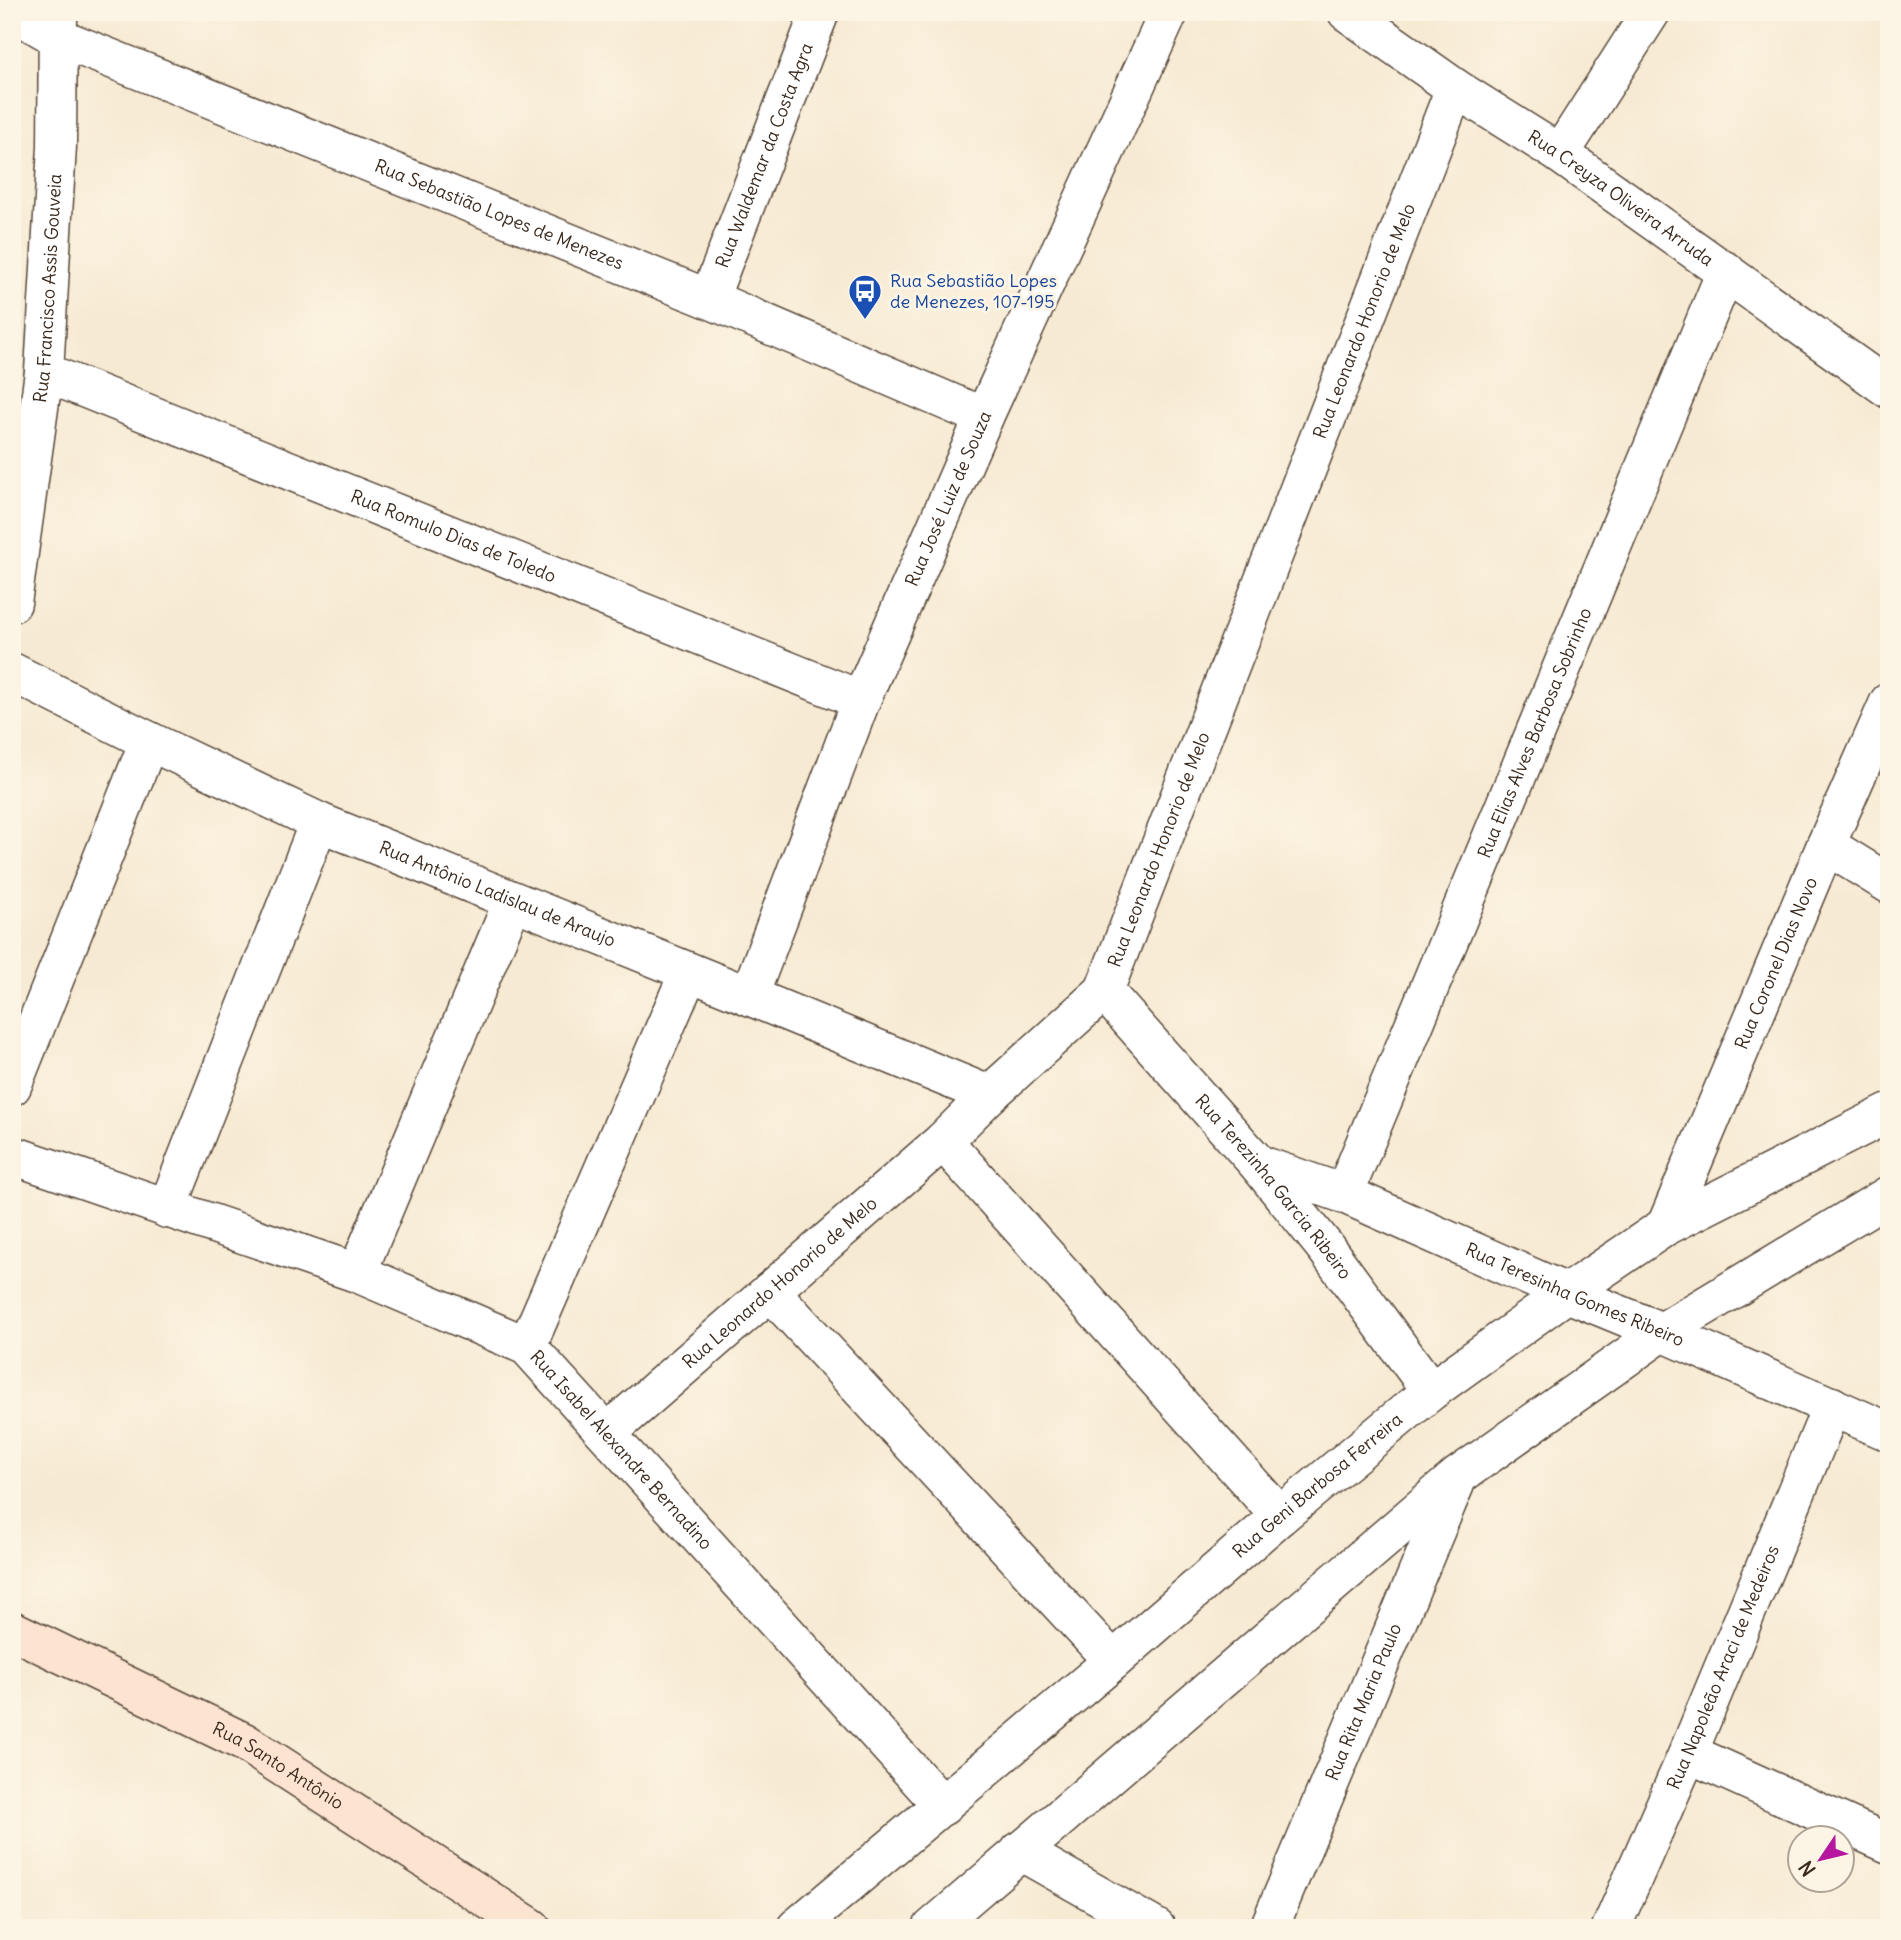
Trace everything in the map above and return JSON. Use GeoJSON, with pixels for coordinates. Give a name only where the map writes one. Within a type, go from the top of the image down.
{"type":"FeatureCollection","features":[{"type":"Feature","properties":{"kind":"main road","name":"Rua Santo Antônio"},"geometry":{"type":"LineString","coordinates":[[12,1630],[244,1742],[531,1928]]}},
{"type":"Feature","properties":{"kind":"street","name":"Rua Sebastião Lopes de Menezes"},"geometry":{"type":"LineString","coordinates":[[13,12],[58,24],[984,416]]}},
{"type":"Feature","properties":{"kind":"street","name":"Rua José Luiz de Souza"},"geometry":{"type":"LineString","coordinates":[[749,996],[861,700],[984,416],[1169,12]]}},
{"type":"Feature","properties":{"kind":"street","name":"Rua Creyza Oliveira Arruda"},"geometry":{"type":"LineString","coordinates":[[1347,12],[1455,88],[1560,154],[1889,389]]}},
{"type":"Feature","properties":{"kind":"street"},"geometry":{"type":"LineString","coordinates":[[1560,154],[1651,12]]}},
{"type":"Feature","properties":{"kind":"street","name":"Rua Waldemar da Costa Agra"},"geometry":{"type":"LineString","coordinates":[[709,299],[817,13]]}},
{"type":"Feature","properties":{"kind":"street","name":"Rua Francisco Assis Gouveia"},"geometry":{"type":"LineString","coordinates":[[12,603],[44,372],[57,146],[58,24]]}},
{"type":"Feature","properties":{"kind":"street","name":"Rua Leonardo Honorio de Melo"},"geometry":{"type":"LineString","coordinates":[[607,1433],[943,1141],[989,1095],[1104,991],[1455,88]]}},
{"type":"Feature","properties":{"kind":"street","name":"Rua Elias Alves Barbosa Sobrinho"},"geometry":{"type":"LineString","coordinates":[[1344,1194],[1726,271]]}},
{"type":"Feature","properties":{"kind":"street","name":"Rua Romulo Dias de Toledo"},"geometry":{"type":"LineString","coordinates":[[44,372],[861,700]]}},
{"type":"Feature","properties":{"kind":"street","name":"Rua Antônio Ladislau de Araujo"},"geometry":{"type":"LineString","coordinates":[[12,672],[319,822],[989,1095]]}},
{"type":"Feature","properties":{"kind":"street","name":"Rua Coronel Dias Novo"},"geometry":{"type":"LineString","coordinates":[[1666,1226],[1889,702]]}},
{"type":"Feature","properties":{"kind":"street"},"geometry":{"type":"LineString","coordinates":[[12,1086],[149,741]]}},
{"type":"Feature","properties":{"kind":"street"},"geometry":{"type":"LineString","coordinates":[[167,1209],[319,822]]}},
{"type":"Feature","properties":{"kind":"street"},"geometry":{"type":"LineString","coordinates":[[1826,845],[1889,884]]}},
{"type":"Feature","properties":{"kind":"street"},"geometry":{"type":"LineString","coordinates":[[358,1273],[513,901]]}},
{"type":"Feature","properties":{"kind":"street"},"geometry":{"type":"LineString","coordinates":[[527,1346],[689,972]]}},
{"type":"Feature","properties":{"kind":"street","name":"Rua Terezinha Garcia Ribeiro"},"geometry":{"type":"LineString","coordinates":[[1104,991],[1258,1164],[1325,1247],[1431,1391]]}},
{"type":"Feature","properties":{"kind":"street","name":"Rua Geni Barbosa Ferreira"},"geometry":{"type":"LineString","coordinates":[[796,1928],[1431,1391],[1666,1226],[1889,1113]]}},
{"type":"Feature","properties":{"kind":"street"},"geometry":{"type":"LineString","coordinates":[[943,1141],[1280,1516]]}},
{"type":"Feature","properties":{"kind":"street","name":"Rua Isabel Alexandre Bernadino"},"geometry":{"type":"LineString","coordinates":[[12,1155],[358,1273],[527,1346],[943,1806]]}},
{"type":"Feature","properties":{"kind":"street","name":"Rua Teresinha Gomes Ribeiro"},"geometry":{"type":"LineString","coordinates":[[1258,1164],[1344,1194],[1889,1432]]}},
{"type":"Feature","properties":{"kind":"street"},"geometry":{"type":"LineString","coordinates":[[932,1928],[1458,1476],[1662,1332],[1889,1195]]}},
{"type":"Feature","properties":{"kind":"street"},"geometry":{"type":"LineString","coordinates":[[770,1291],[1113,1661]]}},
{"type":"Feature","properties":{"kind":"street","name":"Rua Napoleão Araci de Medeiros"},"geometry":{"type":"LineString","coordinates":[[1611,1928],[1688,1753],[1832,1406]]}},
{"type":"Feature","properties":{"kind":"street","name":"Rua Rita Maria Paulo"},"geometry":{"type":"LineString","coordinates":[[1269,1928],[1458,1476]]}},
{"type":"Feature","properties":{"kind":"street"},"geometry":{"type":"LineString","coordinates":[[1688,1753],[1889,1844]]}},
{"type":"Feature","properties":{"kind":"street"},"geometry":{"type":"LineString","coordinates":[[1020,1851],[1156,1928]]}},
{"type":"Feature","properties":{"kind":"place","name":"Rua Sebastião Lopes de Menezes, 107-195"},"geometry":{"type":"Point","coordinates":[865,321]}}]}
